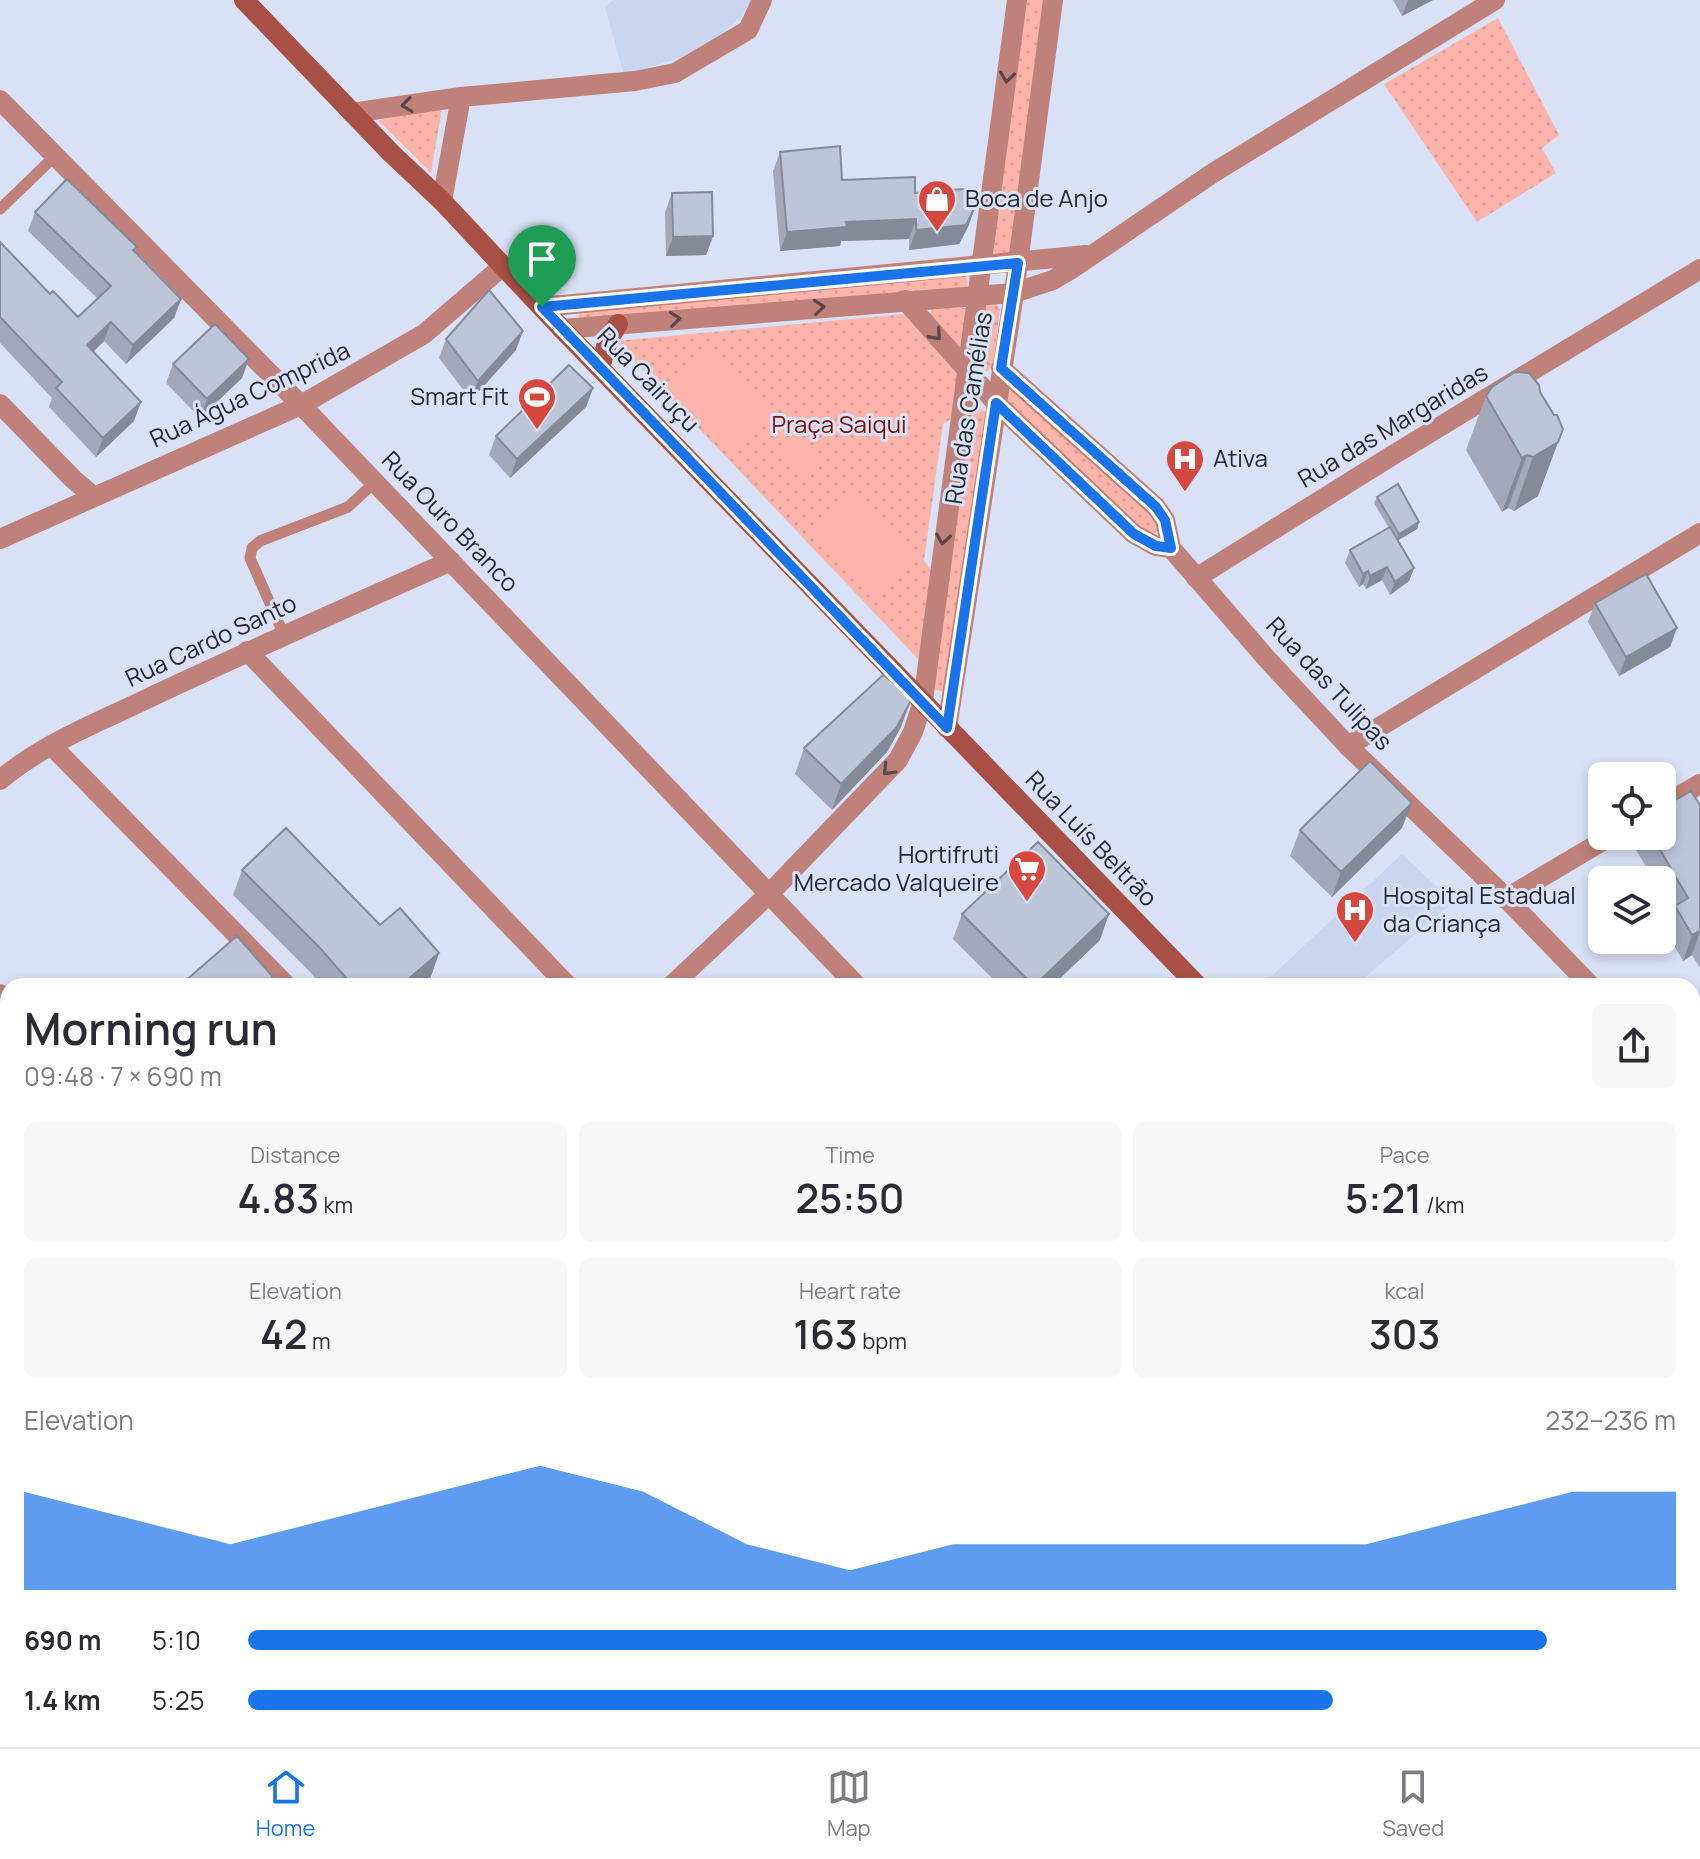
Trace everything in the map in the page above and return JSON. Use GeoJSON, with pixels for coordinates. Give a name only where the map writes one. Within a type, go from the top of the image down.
{"type":"FeatureCollection","features":[{"type":"Feature","properties":{"kind":"main road","name":"Rua Cairuçu"},"geometry":{"type":"LineString","coordinates":[[251,3],[352,113],[442,201],[947,728]]}},
{"type":"Feature","properties":{"kind":"main road"},"geometry":{"type":"LineString","coordinates":[[600,368],[608,340],[618,324]]}},
{"type":"Feature","properties":{"kind":"main road","name":"Rua Luís Beltrão"},"geometry":{"type":"LineString","coordinates":[[947,728],[1190,978]]}},
{"type":"Feature","properties":{"kind":"street"},"geometry":{"type":"LineString","coordinates":[[352,113],[461,97],[635,81],[675,73],[748,30],[762,0]]}},
{"type":"Feature","properties":{"kind":"street","name":"Rua das Camélias"},"geometry":{"type":"LineString","coordinates":[[680,978],[769,894],[898,760],[913,732],[923,701],[1017,0]]}},
{"type":"Feature","properties":{"kind":"street","name":"Rua das Camélias"},"geometry":{"type":"LineString","coordinates":[[947,728],[1014,293],[1053,0]]}},
{"type":"Feature","properties":{"kind":"street"},"geometry":{"type":"LineString","coordinates":[[562,329],[1014,293],[1053,280],[1213,173],[1495,0]]}},
{"type":"Feature","properties":{"kind":"street"},"geometry":{"type":"LineString","coordinates":[[442,201],[461,97]]}},
{"type":"Feature","properties":{"kind":"street","name":"Rua Ouro Branco"},"geometry":{"type":"LineString","coordinates":[[0,100],[301,405],[849,978]]}},
{"type":"Feature","properties":{"kind":"street"},"geometry":{"type":"LineString","coordinates":[[542,307],[1090,255]]}},
{"type":"Feature","properties":{"kind":"street","name":"Rua Água Comprida"},"geometry":{"type":"LineString","coordinates":[[0,539],[301,405],[424,334],[503,266]]}},
{"type":"Feature","properties":{"kind":"street","name":"Rua das Margaridas"},"geometry":{"type":"LineString","coordinates":[[1196,578],[1700,269]]}},
{"type":"Feature","properties":{"kind":"street"},"geometry":{"type":"LineString","coordinates":[[769,286],[772,311]]}},
{"type":"Feature","properties":{"kind":"street","name":"Rua das Tulipas"},"geometry":{"type":"LineString","coordinates":[[905,300],[996,403],[1134,534],[1156,546],[1171,548]]}},
{"type":"Feature","properties":{"kind":"street","name":"Rua das Tulipas"},"geometry":{"type":"LineString","coordinates":[[1001,368],[1156,507],[1165,520],[1171,548],[1267,659],[1348,746],[1583,978]]}},
{"type":"Feature","properties":{"kind":"street"},"geometry":{"type":"LineString","coordinates":[[0,404],[93,496]]}},
{"type":"Feature","properties":{"kind":"street"},"geometry":{"type":"LineString","coordinates":[[1348,746],[1700,533]]}},
{"type":"Feature","properties":{"kind":"street","name":"Rua Cardo Santo"},"geometry":{"type":"LineString","coordinates":[[0,780],[24,760],[51,745],[247,651],[451,561]]}},
{"type":"Feature","properties":{"kind":"street"},"geometry":{"type":"LineString","coordinates":[[247,651],[560,978]]}},
{"type":"Feature","properties":{"kind":"street"},"geometry":{"type":"LineString","coordinates":[[51,745],[279,978]]}},
{"type":"Feature","properties":{"kind":"street"},"geometry":{"type":"LineString","coordinates":[[1676,798],[1700,784]]}},
{"type":"Feature","properties":{"kind":"street"},"geometry":{"type":"LineString","coordinates":[[1505,899],[1588,850]]}},
{"type":"Feature","properties":{"kind":"lane"},"geometry":{"type":"LineString","coordinates":[[0,209],[55,156]]}},
{"type":"Feature","properties":{"kind":"lane"},"geometry":{"type":"LineString","coordinates":[[284,635],[250,558],[252,548],[260,541],[348,507],[375,482]]}},
{"type":"Feature","properties":{"kind":"shaded area"},"geometry":{"type":"Polygon","coordinates":[[[613,0],[752,0],[740,18],[724,32],[682,57],[624,75],[605,7],[613,0]]]}},
{"type":"Feature","properties":{"kind":"shaded area","name":"Hospital Estadual da Criança"},"geometry":{"type":"Polygon","coordinates":[[[1402,854],[1453,902],[1364,978],[1270,978],[1402,854]]]}},
{"type":"Feature","properties":{"kind":"green space"},"geometry":{"type":"Polygon","coordinates":[[[1025,0],[1045,0],[1012,254],[995,255],[993,249],[1025,0]]]}},
{"type":"Feature","properties":{"kind":"green space"},"geometry":{"type":"Polygon","coordinates":[[[1498,18],[1559,135],[1542,148],[1556,173],[1477,222],[1384,84],[1498,18]]]}},
{"type":"Feature","properties":{"kind":"green space"},"geometry":{"type":"Polygon","coordinates":[[[442,108],[431,173],[378,120],[442,108]]]}},
{"type":"Feature","properties":{"kind":"green space"},"geometry":{"type":"Polygon","coordinates":[[[965,275],[967,289],[578,320],[580,310],[965,275]]]}},
{"type":"Feature","properties":{"kind":"green space"},"geometry":{"type":"Polygon","coordinates":[[[996,304],[1000,309],[993,367],[984,373],[977,368],[984,305],[996,304]]]}},
{"type":"Feature","properties":{"kind":"green space"},"geometry":{"type":"Polygon","coordinates":[[[962,307],[968,310],[964,353],[929,316],[931,310],[962,307]]]}},
{"type":"Feature","properties":{"kind":"green space","name":"Praça Saiqui"},"geometry":{"type":"Polygon","coordinates":[[[905,314],[959,377],[953,418],[943,424],[924,561],[931,570],[919,660],[616,341],[905,314]]]}},
{"type":"Feature","properties":{"kind":"green space"},"geometry":{"type":"Polygon","coordinates":[[[708,349],[773,413],[733,452],[666,385],[708,349]]]}},
{"type":"Feature","properties":{"kind":"green space"},"geometry":{"type":"Polygon","coordinates":[[[1009,383],[1158,520],[1159,527],[1155,533],[1143,535],[1006,403],[1009,383]]]}},
{"type":"Feature","properties":{"kind":"green space"},"geometry":{"type":"Polygon","coordinates":[[[978,407],[986,412],[944,692],[933,689],[970,410],[978,407]]]}},
{"type":"Feature","properties":{"kind":"green space"},"geometry":{"type":"Polygon","coordinates":[[[796,441],[821,465],[807,479],[782,455],[796,441]]]}},
{"type":"Feature","properties":{"kind":"green space"},"geometry":{"type":"Polygon","coordinates":[[[851,488],[920,557],[881,596],[811,527],[851,488]]]}},
{"type":"Feature","properties":{"kind":"building"},"geometry":{"type":"Polygon","coordinates":[[[840,146],[842,180],[915,177],[915,193],[976,188],[975,207],[966,225],[916,230],[916,219],[846,222],[847,227],[787,232],[780,152],[840,146]]]}},
{"type":"Feature","properties":{"kind":"building"},"geometry":{"type":"Polygon","coordinates":[[[67,179],[137,247],[133,250],[181,299],[133,345],[111,322],[87,345],[141,402],[103,438],[56,388],[62,382],[0,317],[0,242],[50,294],[53,291],[78,317],[111,286],[35,212],[67,179]]]}},
{"type":"Feature","properties":{"kind":"building"},"geometry":{"type":"Polygon","coordinates":[[[712,192],[713,236],[673,237],[672,193],[712,192]]]}},
{"type":"Feature","properties":{"kind":"building"},"geometry":{"type":"Polygon","coordinates":[[[489,290],[523,331],[478,381],[446,339],[489,290]]]}},
{"type":"Feature","properties":{"kind":"building"},"geometry":{"type":"Polygon","coordinates":[[[215,324],[249,359],[207,399],[173,364],[215,324]]]}},
{"type":"Feature","properties":{"kind":"building"},"geometry":{"type":"Polygon","coordinates":[[[569,365],[593,388],[517,459],[496,436],[569,365]]]}},
{"type":"Feature","properties":{"kind":"building"},"geometry":{"type":"Polygon","coordinates":[[[1515,372],[1529,373],[1563,429],[1558,442],[1533,457],[1527,455],[1522,458],[1486,396],[1492,387],[1515,372]]]}},
{"type":"Feature","properties":{"kind":"building"},"geometry":{"type":"Polygon","coordinates":[[[1398,484],[1419,522],[1399,534],[1377,497],[1398,484]]]}},
{"type":"Feature","properties":{"kind":"building"},"geometry":{"type":"Polygon","coordinates":[[[1390,527],[1414,568],[1395,582],[1387,567],[1370,576],[1368,571],[1363,574],[1350,550],[1390,527]]]}},
{"type":"Feature","properties":{"kind":"building"},"geometry":{"type":"Polygon","coordinates":[[[1646,574],[1677,628],[1626,657],[1595,603],[1646,574]]]}},
{"type":"Feature","properties":{"kind":"building"},"geometry":{"type":"Polygon","coordinates":[[[883,675],[912,696],[910,702],[897,727],[841,784],[804,748],[883,675]]]}},
{"type":"Feature","properties":{"kind":"building"},"geometry":{"type":"Polygon","coordinates":[[[1370,761],[1412,803],[1341,872],[1300,830],[1370,761]]]}},
{"type":"Feature","properties":{"kind":"building"},"geometry":{"type":"Polygon","coordinates":[[[1691,791],[1700,805],[1700,931],[1692,935],[1676,908],[1688,898],[1676,877],[1676,866],[1669,866],[1660,850],[1676,850],[1676,800],[1691,791]]]}},
{"type":"Feature","properties":{"kind":"building"},"geometry":{"type":"Polygon","coordinates":[[[286,828],[380,925],[400,908],[439,953],[409,978],[346,978],[242,870],[286,828]]]}},
{"type":"Feature","properties":{"kind":"building","name":"Hortifruti Mercado Valqueire"},"geometry":{"type":"Polygon","coordinates":[[[1038,842],[1109,914],[1042,978],[1026,978],[962,914],[1038,842]]]}},
{"type":"Feature","properties":{"kind":"building"},"geometry":{"type":"Polygon","coordinates":[[[237,936],[273,977],[272,978],[189,978],[237,936]]]}},
{"type":"Feature","properties":{"kind":"place","name":"Boca de Anjo"},"geometry":{"type":"Point","coordinates":[937,233]}},
{"type":"Feature","properties":{"kind":"place","name":"Smart Fit"},"geometry":{"type":"Point","coordinates":[537,431]}},
{"type":"Feature","properties":{"kind":"place","name":"Ativa"},"geometry":{"type":"Point","coordinates":[1185,493]}},
{"type":"Feature","properties":{"kind":"place","name":"Hortifruti Mercado Valqueire"},"geometry":{"type":"Point","coordinates":[1027,903]}},
{"type":"Feature","properties":{"kind":"place","name":"Hospital Estadual da Criança"},"geometry":{"type":"Point","coordinates":[1355,944]}},
{"type":"Feature","properties":{"kind":"route"},"geometry":{"type":"LineString","coordinates":[[1018,263],[1001,368],[1156,507],[1170,533],[1171,548],[1156,546],[1134,534],[996,403],[947,728],[542,307],[1018,263]]}}]}
